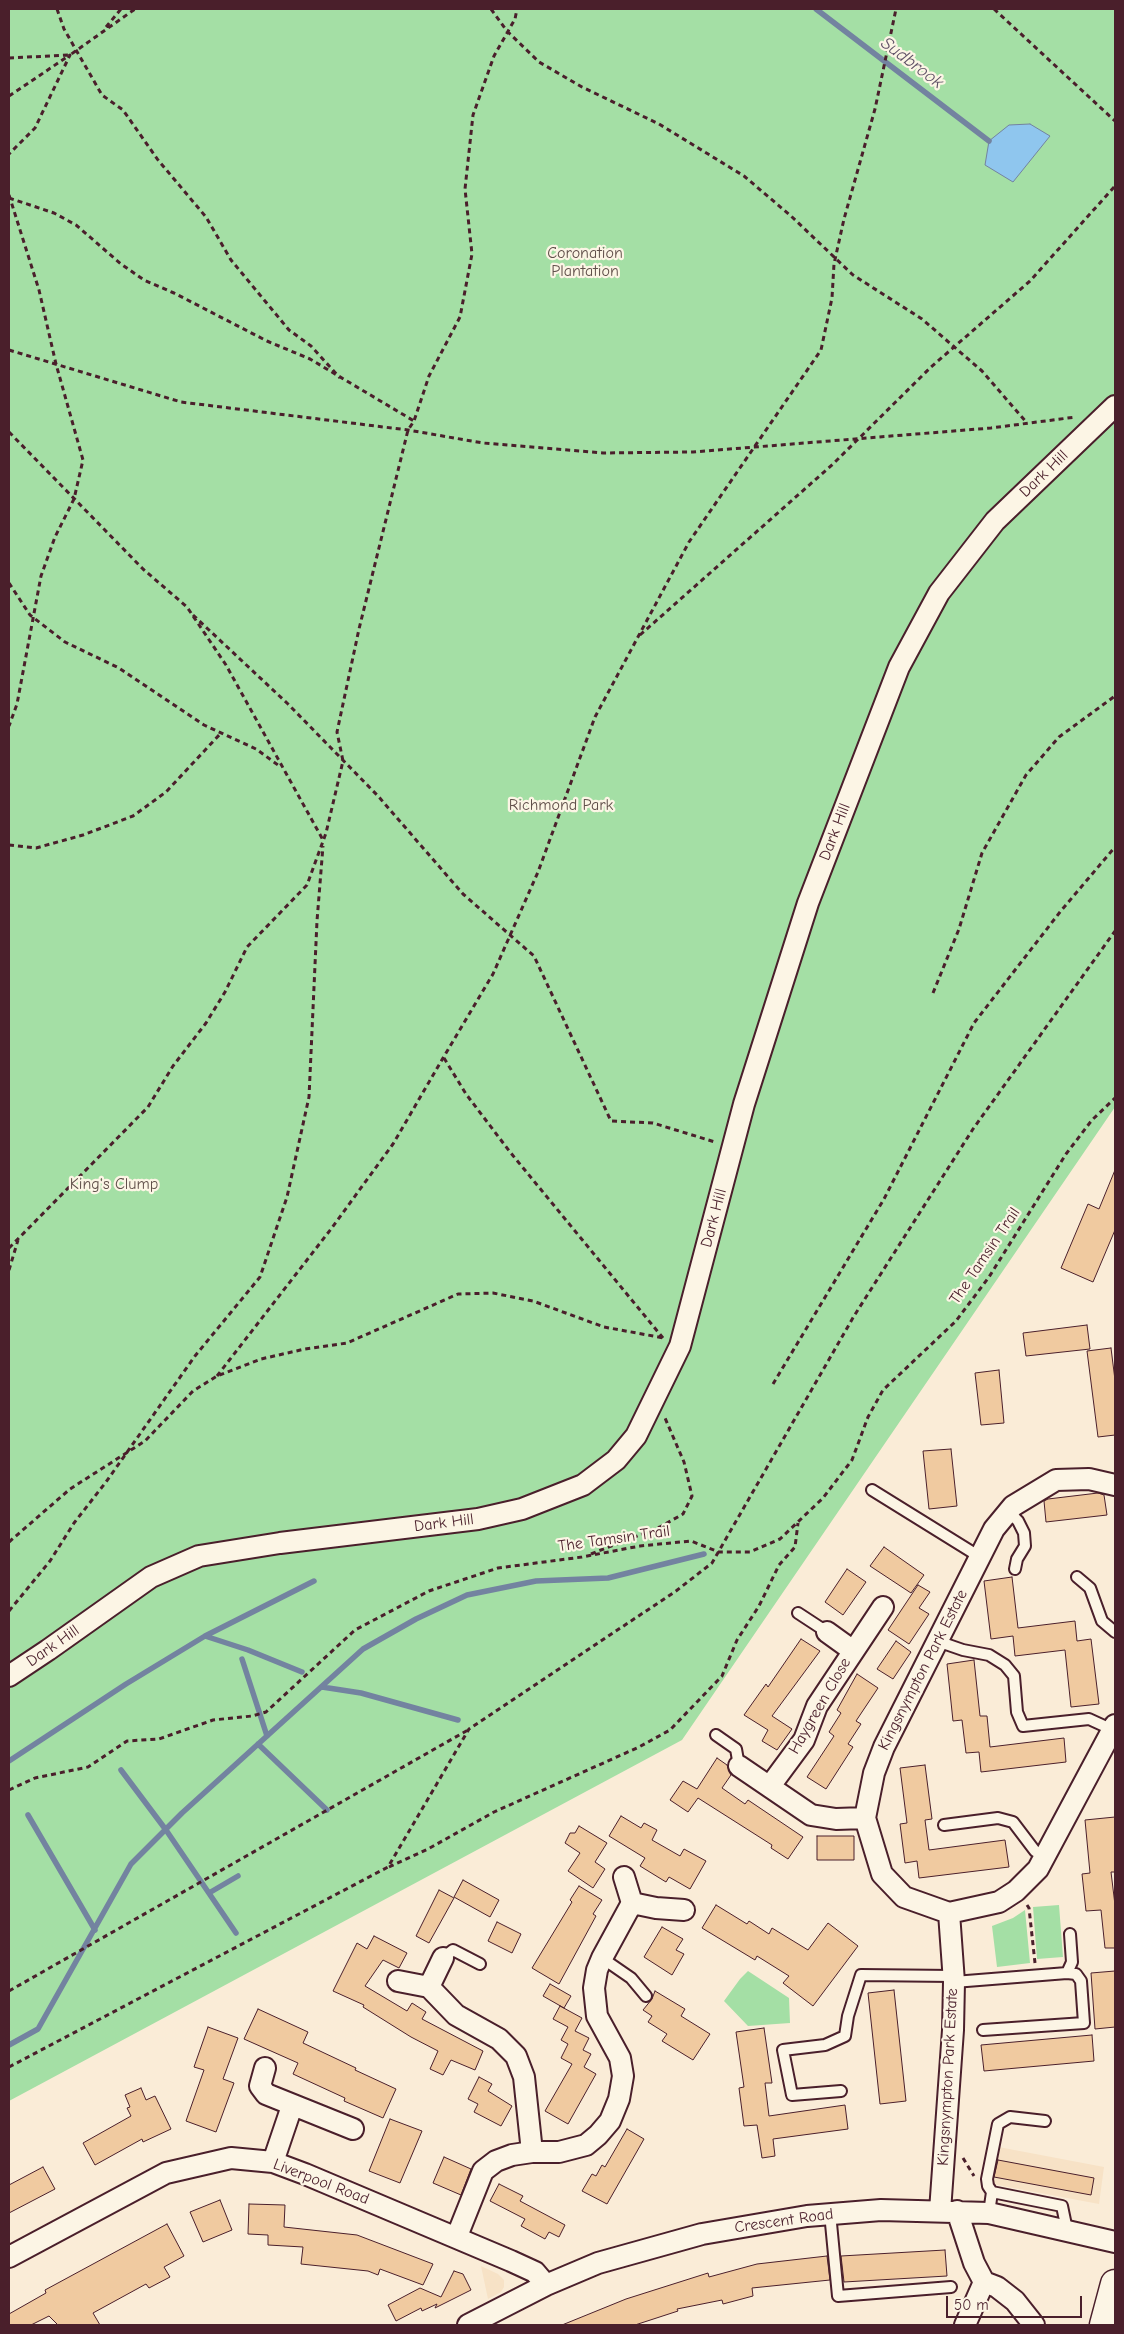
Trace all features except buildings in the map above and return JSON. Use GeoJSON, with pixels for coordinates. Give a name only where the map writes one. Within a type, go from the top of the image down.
{"type":"FeatureCollection","features":[{"type":"Feature","properties":{"kind":"main road"},"geometry":{"type":"LineString","coordinates":[[1104,2325],[1115,2284]]}},
{"type":"Feature","properties":{"kind":"street","name":"Dark Hill"},"geometry":{"type":"LineString","coordinates":[[9,1676],[151,1577],[199,1556],[289,1542],[478,1519],[522,1510],[584,1486],[616,1460],[636,1436],[680,1346],[744,1104],[808,903],[899,667],[939,593],[995,521],[1111,414]]}},
{"type":"Feature","properties":{"kind":"street","name":"Kingsnympton Park Estate"},"geometry":{"type":"LineString","coordinates":[[948,2211],[946,2130],[953,2030],[953,1979],[949,1913],[904,1897],[882,1874],[865,1818],[874,1773],[884,1746],[994,1529],[1008,1511],[1056,1480],[1070,1478],[1088,1479],[1115,1485]]}},
{"type":"Feature","properties":{"kind":"street","name":"Haygreen Close"},"geometry":{"type":"LineString","coordinates":[[770,1786],[804,1740],[817,1706],[852,1650],[883,1607]]}},
{"type":"Feature","properties":{"kind":"street","name":"Haygreen Close"},"geometry":{"type":"LineString","coordinates":[[827,1632],[852,1650]]}},
{"type":"Feature","properties":{"kind":"street"},"geometry":{"type":"LineString","coordinates":[[949,1913],[999,1902],[1016,1891],[1038,1869],[1107,1761],[1114,1727]]}},
{"type":"Feature","properties":{"kind":"street"},"geometry":{"type":"LineString","coordinates":[[739,1766],[811,1815],[836,1819],[865,1818]]}},
{"type":"Feature","properties":{"kind":"street"},"geometry":{"type":"LineString","coordinates":[[457,2236],[483,2170],[496,2161],[532,2152],[558,2152],[586,2144],[598,2135],[610,2121],[619,2099],[623,2076],[620,2058],[597,2016],[594,2003],[597,1970],[632,1903],[624,1877]]}},
{"type":"Feature","properties":{"kind":"street"},"geometry":{"type":"LineString","coordinates":[[632,1903],[656,1908],[684,1910]]}},
{"type":"Feature","properties":{"kind":"street"},"geometry":{"type":"LineString","coordinates":[[428,1987],[443,1958]]}},
{"type":"Feature","properties":{"kind":"street"},"geometry":{"type":"LineString","coordinates":[[398,1981],[428,1987],[456,2015],[499,2038],[516,2056],[524,2078],[532,2152]]}},
{"type":"Feature","properties":{"kind":"street"},"geometry":{"type":"LineString","coordinates":[[265,2068],[260,2086],[261,2090],[266,2094],[353,2129]]}},
{"type":"Feature","properties":{"kind":"street"},"geometry":{"type":"LineString","coordinates":[[273,2162],[292,2106]]}},
{"type":"Feature","properties":{"kind":"street","name":"Liverpool Road"},"geometry":{"type":"LineString","coordinates":[[9,2258],[166,2173],[231,2158],[273,2162],[306,2174],[457,2236],[535,2272],[546,2284]]}},
{"type":"Feature","properties":{"kind":"street","name":"Crescent Road"},"geometry":{"type":"LineString","coordinates":[[468,2325],[546,2284],[598,2263],[702,2234],[830,2213],[881,2210],[989,2213],[1115,2242]]}},
{"type":"Feature","properties":{"kind":"street"},"geometry":{"type":"LineString","coordinates":[[948,2211],[984,2282],[997,2287],[1015,2301],[1034,2325]]}},
{"type":"Feature","properties":{"kind":"street"},"geometry":{"type":"LineString","coordinates":[[965,2325],[984,2282]]}},
{"type":"Feature","properties":{"kind":"lane"},"geometry":{"type":"LineString","coordinates":[[872,1490],[980,1557]]}},
{"type":"Feature","properties":{"kind":"lane"},"geometry":{"type":"LineString","coordinates":[[1008,1511],[1018,1521],[1024,1533],[1025,1546],[1017,1559],[1015,1569]]}},
{"type":"Feature","properties":{"kind":"lane"},"geometry":{"type":"LineString","coordinates":[[1077,1577],[1090,1588],[1102,1621],[1115,1632]]}},
{"type":"Feature","properties":{"kind":"lane"},"geometry":{"type":"LineString","coordinates":[[798,1614],[827,1632]]}},
{"type":"Feature","properties":{"kind":"lane"},"geometry":{"type":"LineString","coordinates":[[937,1641],[963,1650],[989,1655],[1005,1665],[1014,1676],[1017,1712],[1023,1726],[1089,1719],[1114,1727]]}},
{"type":"Feature","properties":{"kind":"lane"},"geometry":{"type":"LineString","coordinates":[[716,1735],[736,1749],[739,1766]]}},
{"type":"Feature","properties":{"kind":"lane"},"geometry":{"type":"LineString","coordinates":[[944,1825],[998,1818],[1013,1822],[1035,1851],[1045,1856]]}},
{"type":"Feature","properties":{"kind":"lane"},"geometry":{"type":"LineString","coordinates":[[1067,1973],[1072,1962],[1070,1934]]}},
{"type":"Feature","properties":{"kind":"lane"},"geometry":{"type":"LineString","coordinates":[[443,1958],[453,1950],[480,1964]]}},
{"type":"Feature","properties":{"kind":"lane"},"geometry":{"type":"LineString","coordinates":[[602,1958],[631,1978],[646,1996]]}},
{"type":"Feature","properties":{"kind":"lane"},"geometry":{"type":"LineString","coordinates":[[841,2091],[792,2095],[783,2050],[825,2045],[845,2036],[848,2016],[860,1975],[953,1979],[1067,1973],[1076,1974],[1081,1981],[1084,2022],[983,2030]]}},
{"type":"Feature","properties":{"kind":"lane"},"geometry":{"type":"LineString","coordinates":[[989,2213],[992,2192],[988,2186],[987,2179],[998,2124],[1010,2117],[1045,2121]]}},
{"type":"Feature","properties":{"kind":"lane"},"geometry":{"type":"LineString","coordinates":[[992,2192],[1062,2206],[1067,2230]]}},
{"type":"Feature","properties":{"kind":"lane"},"geometry":{"type":"LineString","coordinates":[[830,2213],[838,2296],[951,2287]]}},
{"type":"Feature","properties":{"kind":"path"},"geometry":{"type":"LineString","coordinates":[[57,9],[64,29],[102,95],[123,110],[158,160],[206,217],[232,260],[289,330],[311,346],[340,378]]}},
{"type":"Feature","properties":{"kind":"path"},"geometry":{"type":"LineString","coordinates":[[103,31],[121,9]]}},
{"type":"Feature","properties":{"kind":"path"},"geometry":{"type":"LineString","coordinates":[[9,96],[135,9]]}},
{"type":"Feature","properties":{"kind":"path"},"geometry":{"type":"LineString","coordinates":[[491,9],[507,31],[539,62],[582,87],[660,124],[744,176],[791,216],[853,275],[922,319],[982,371],[1026,423]]}},
{"type":"Feature","properties":{"kind":"path"},"geometry":{"type":"LineString","coordinates":[[9,1248],[148,1107],[172,1066],[206,1023],[225,992],[247,947],[307,885],[323,840],[343,761],[337,732],[359,629],[408,430],[414,420],[429,376],[460,316],[472,254],[465,189],[473,115],[494,56],[514,19],[517,9]]}},
{"type":"Feature","properties":{"kind":"path"},"geometry":{"type":"LineString","coordinates":[[217,1376],[331,1229],[387,1152],[444,1058],[493,974],[538,872],[595,717],[689,542],[821,350],[832,298],[835,258],[872,118],[896,9]]}},
{"type":"Feature","properties":{"kind":"path"},"geometry":{"type":"LineString","coordinates":[[994,9],[1115,121]]}},
{"type":"Feature","properties":{"kind":"path"},"geometry":{"type":"LineString","coordinates":[[9,58],[70,55]]}},
{"type":"Feature","properties":{"kind":"path"},"geometry":{"type":"LineString","coordinates":[[9,154],[35,128],[70,55]]}},
{"type":"Feature","properties":{"kind":"path"},"geometry":{"type":"LineString","coordinates":[[638,638],[714,572],[954,347],[1030,281],[1115,186]]}},
{"type":"Feature","properties":{"kind":"path"},"geometry":{"type":"LineString","coordinates":[[9,197],[54,213],[76,225],[121,264],[144,280],[174,293],[267,341],[310,360],[414,420]]}},
{"type":"Feature","properties":{"kind":"path"},"geometry":{"type":"LineString","coordinates":[[9,197],[41,299],[56,364],[84,460],[74,499],[55,537],[41,576],[17,704],[9,726]]}},
{"type":"Feature","properties":{"kind":"path"},"geometry":{"type":"LineString","coordinates":[[9,350],[181,402],[408,430],[483,443],[603,454],[693,452],[991,428],[1111,414]]}},
{"type":"Feature","properties":{"kind":"path"},"geometry":{"type":"LineString","coordinates":[[9,432],[74,499],[288,704],[378,796],[463,894],[534,956],[612,1121],[653,1124],[696,1134],[723,1144]]}},
{"type":"Feature","properties":{"kind":"path"},"geometry":{"type":"LineString","coordinates":[[9,583],[33,618],[65,642],[119,668],[204,726],[256,749],[280,766]]}},
{"type":"Feature","properties":{"kind":"path"},"geometry":{"type":"LineString","coordinates":[[9,1611],[50,1561],[74,1523],[195,1356],[260,1277],[287,1197],[309,1097],[317,921],[323,840],[280,766],[226,665],[189,611]]}},
{"type":"Feature","properties":{"kind":"path"},"geometry":{"type":"LineString","coordinates":[[934,993],[959,929],[982,853],[1026,775],[1059,737],[1115,696]]}},
{"type":"Feature","properties":{"kind":"path"},"geometry":{"type":"LineString","coordinates":[[9,845],[36,848],[83,835],[133,816],[166,792],[221,733]]}},
{"type":"Feature","properties":{"kind":"path"},"geometry":{"type":"LineString","coordinates":[[774,1384],[884,1199],[974,1023],[1060,912],[1115,847]]}},
{"type":"Feature","properties":{"kind":"path"},"geometry":{"type":"LineString","coordinates":[[9,1991],[469,1729],[676,1591],[712,1563],[854,1316],[911,1226],[973,1129],[1115,931]]}},
{"type":"Feature","properties":{"kind":"path"},"geometry":{"type":"LineString","coordinates":[[9,1542],[70,1488],[145,1441],[193,1391],[217,1376],[261,1359],[305,1349],[347,1343],[458,1294],[493,1293],[533,1301],[604,1327],[664,1338],[510,1152],[466,1094],[444,1058]]}},
{"type":"Feature","properties":{"kind":"path","name":"The Tamsin Trail"},"geometry":{"type":"LineString","coordinates":[[9,1790],[35,1778],[88,1767],[127,1742],[159,1739],[213,1720],[252,1716],[266,1712],[355,1630],[429,1591],[498,1568],[582,1558],[640,1546],[691,1541],[719,1552],[750,1552],[780,1539],[823,1498],[852,1460],[868,1417],[883,1390],[956,1321],[989,1277],[1066,1154],[1092,1120],[1115,1098]]}},
{"type":"Feature","properties":{"kind":"path"},"geometry":{"type":"LineString","coordinates":[[9,1270],[18,1240]]}},
{"type":"Feature","properties":{"kind":"path"},"geometry":{"type":"LineString","coordinates":[[9,2067],[388,1867],[428,1849],[494,1812],[630,1751],[670,1730],[722,1676],[737,1640],[759,1606],[779,1565],[795,1547],[798,1523]]}},
{"type":"Feature","properties":{"kind":"path"},"geometry":{"type":"LineString","coordinates":[[388,1867],[469,1729]]}},
{"type":"Feature","properties":{"kind":"path"},"geometry":{"type":"LineString","coordinates":[[1016,1891],[1029,1908],[1036,1976]]}},
{"type":"Feature","properties":{"kind":"path"},"geometry":{"type":"LineString","coordinates":[[946,2130],[980,2186],[992,2192]]}},
{"type":"Feature","properties":{"kind":"shaded area"},"geometry":{"type":"Polygon","coordinates":[[[988,2145],[1104,2167],[1099,2204],[982,2182],[988,2145]]]}},
{"type":"Feature","properties":{"kind":"shaded area"},"geometry":{"type":"Polygon","coordinates":[[[481,2266],[498,2274],[504,2280],[504,2287],[501,2292],[488,2299],[481,2266]]]}},
{"type":"Feature","properties":{"kind":"green space","name":"Richmond Park"},"geometry":{"type":"Polygon","coordinates":[[[9,9],[1115,9],[1115,1107],[682,1740],[9,2101],[9,9]]]}},
{"type":"Feature","properties":{"kind":"green space"},"geometry":{"type":"Polygon","coordinates":[[[1059,1905],[1063,1957],[1037,1959],[1033,1907],[1059,1905]]]}},
{"type":"Feature","properties":{"kind":"green space"},"geometry":{"type":"Polygon","coordinates":[[[1025,1910],[1030,1963],[997,1967],[992,1926],[1013,1918],[1025,1910]]]}},
{"type":"Feature","properties":{"kind":"green space"},"geometry":{"type":"Polygon","coordinates":[[[748,1971],[789,1998],[790,2023],[748,2026],[724,2001],[748,1971]]]}},
{"type":"Feature","properties":{"kind":"water"},"geometry":{"type":"Polygon","coordinates":[[[1030,124],[1050,136],[1013,182],[985,165],[989,141],[1009,125],[1030,124]]]}},
{"type":"Feature","properties":{"kind":"waterway","name":"Sudbrook"},"geometry":{"type":"LineString","coordinates":[[816,9],[989,141]]}},
{"type":"Feature","properties":{"kind":"waterway"},"geometry":{"type":"LineString","coordinates":[[9,2045],[38,2029],[131,1864],[182,1813],[363,1649],[416,1619],[467,1595],[536,1581],[608,1578],[704,1554]]}},
{"type":"Feature","properties":{"kind":"waterway"},"geometry":{"type":"LineString","coordinates":[[9,1761],[126,1684],[205,1636],[314,1581]]}},
{"type":"Feature","properties":{"kind":"waterway"},"geometry":{"type":"LineString","coordinates":[[205,1636],[248,1650],[302,1672]]}},
{"type":"Feature","properties":{"kind":"waterway"},"geometry":{"type":"LineString","coordinates":[[242,1659],[267,1736]]}},
{"type":"Feature","properties":{"kind":"waterway"},"geometry":{"type":"LineString","coordinates":[[322,1687],[361,1693],[458,1720]]}},
{"type":"Feature","properties":{"kind":"waterway"},"geometry":{"type":"LineString","coordinates":[[258,1744],[327,1810]]}},
{"type":"Feature","properties":{"kind":"waterway"},"geometry":{"type":"LineString","coordinates":[[121,1770],[166,1830],[236,1933]]}},
{"type":"Feature","properties":{"kind":"waterway"},"geometry":{"type":"LineString","coordinates":[[28,1815],[95,1930]]}},
{"type":"Feature","properties":{"kind":"waterway"},"geometry":{"type":"LineString","coordinates":[[209,1893],[238,1876]]}},
{"type":"Feature","properties":{"kind":"park label","name":"Coronation Plantation"},"geometry":{"type":"Point","coordinates":[585,262]}},
{"type":"Feature","properties":{"kind":"park label","name":"King's Clump"},"geometry":{"type":"Point","coordinates":[114,1184]}}]}
